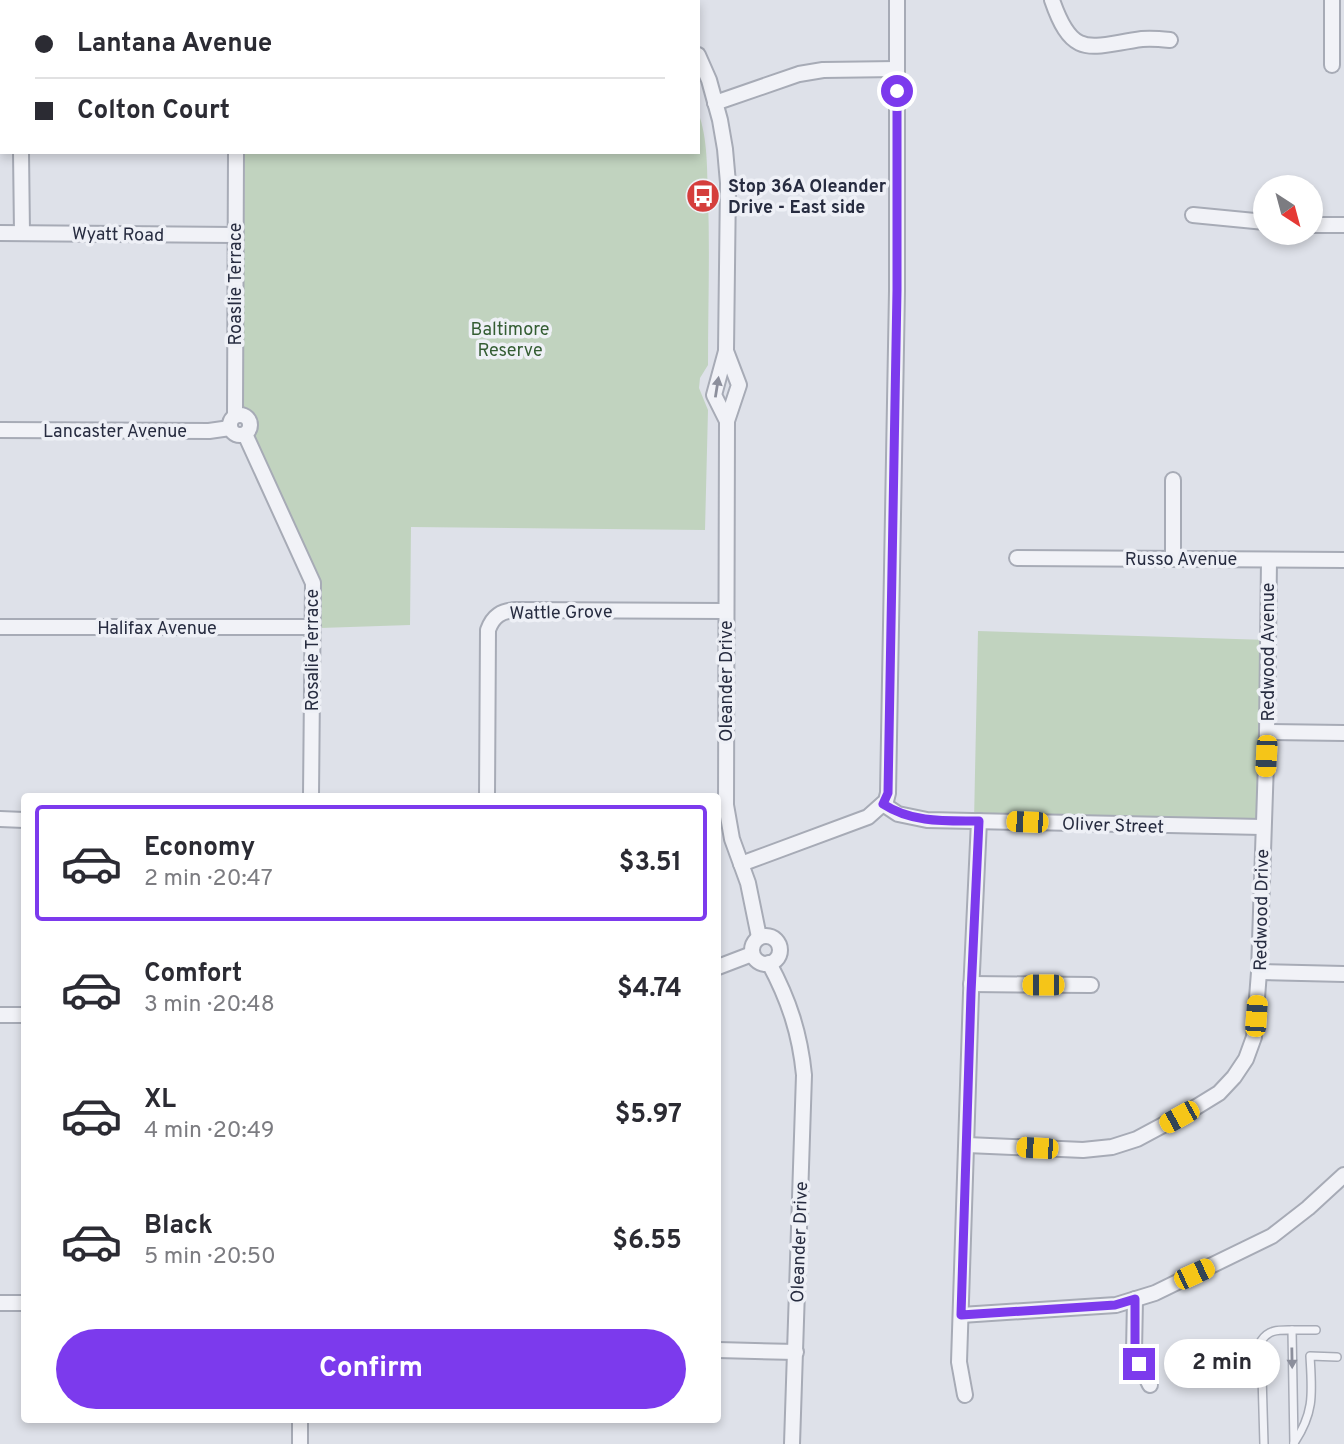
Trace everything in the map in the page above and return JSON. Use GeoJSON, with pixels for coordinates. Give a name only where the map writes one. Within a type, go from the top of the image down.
{"type":"FeatureCollection","features":[{"type":"Feature","properties":{"kind":"street"},"geometry":{"type":"LineString","coordinates":[[741,864],[868,817],[883,804],[888,793],[897,290],[897,0]]}},
{"type":"Feature","properties":{"kind":"street"},"geometry":{"type":"LineString","coordinates":[[1052,0],[1066,32],[1081,45],[1096,47],[1146,38],[1170,40]]}},
{"type":"Feature","properties":{"kind":"street"},"geometry":{"type":"LineString","coordinates":[[1332,0],[1332,65]]}},
{"type":"Feature","properties":{"kind":"street","name":"Oleander Drive"},"geometry":{"type":"LineString","coordinates":[[700,60],[709,80],[726,149],[726,351],[714,395],[727,421]]}},
{"type":"Feature","properties":{"kind":"street"},"geometry":{"type":"LineString","coordinates":[[715,103],[799,74],[823,70],[897,69]]}},
{"type":"Feature","properties":{"kind":"street"},"geometry":{"type":"LineString","coordinates":[[21,154],[22,233]]}},
{"type":"Feature","properties":{"kind":"street","name":"Roaslie Terrace"},"geometry":{"type":"LineString","coordinates":[[233,422],[236,154]]}},
{"type":"Feature","properties":{"kind":"street"},"geometry":{"type":"LineString","coordinates":[[1193,215],[1253,221]]}},
{"type":"Feature","properties":{"kind":"street"},"geometry":{"type":"LineString","coordinates":[[1323,225],[1344,225]]}},
{"type":"Feature","properties":{"kind":"street","name":"Wyatt Road"},"geometry":{"type":"LineString","coordinates":[[0,233],[235,235]]}},
{"type":"Feature","properties":{"kind":"street","name":"Oleander Drive"},"geometry":{"type":"LineString","coordinates":[[726,351],[739,385],[727,421],[726,805],[732,839],[748,883],[759,937]]}},
{"type":"Feature","properties":{"kind":"street","name":"Lancaster Avenue"},"geometry":{"type":"LineString","coordinates":[[0,430],[209,431],[233,422]]}},
{"type":"Feature","properties":{"kind":"street","name":"Rosalie Terrace"},"geometry":{"type":"LineString","coordinates":[[233,422],[237,435],[244,434],[313,583],[311,793]]}},
{"type":"Feature","properties":{"kind":"street"},"geometry":{"type":"LineString","coordinates":[[1173,480],[1173,559]]}},
{"type":"Feature","properties":{"kind":"street","name":"Russo Avenue"},"geometry":{"type":"LineString","coordinates":[[1017,558],[1344,560]]}},
{"type":"Feature","properties":{"kind":"street","name":"Redwood Avenue"},"geometry":{"type":"LineString","coordinates":[[1262,827],[1267,732],[1269,560]]}},
{"type":"Feature","properties":{"kind":"street","name":"Wattle Grove"},"geometry":{"type":"LineString","coordinates":[[487,793],[488,630],[498,614],[516,610],[725,611]]}},
{"type":"Feature","properties":{"kind":"street","name":"Halifax Avenue"},"geometry":{"type":"LineString","coordinates":[[0,627],[313,627]]}},
{"type":"Feature","properties":{"kind":"street"},"geometry":{"type":"LineString","coordinates":[[1267,732],[1344,733]]}},
{"type":"Feature","properties":{"kind":"street","name":"Oliver Street"},"geometry":{"type":"LineString","coordinates":[[883,804],[898,814],[911,818],[1262,827]]}},
{"type":"Feature","properties":{"kind":"street"},"geometry":{"type":"LineString","coordinates":[[0,820],[21,820]]}},
{"type":"Feature","properties":{"kind":"street"},"geometry":{"type":"LineString","coordinates":[[965,1395],[959,1362],[979,821]]}},
{"type":"Feature","properties":{"kind":"street","name":"Redwood Drive"},"geometry":{"type":"LineString","coordinates":[[967,1144],[1083,1150],[1112,1147],[1137,1139],[1193,1109],[1219,1093],[1234,1077],[1246,1059],[1254,1037],[1259,972],[1262,827]]}},
{"type":"Feature","properties":{"kind":"street"},"geometry":{"type":"LineString","coordinates":[[770,936],[778,943],[779,955],[769,963],[760,963],[752,954],[753,944],[759,937],[770,936]]}},
{"type":"Feature","properties":{"kind":"street"},"geometry":{"type":"LineString","coordinates":[[721,966],[752,954]]}},
{"type":"Feature","properties":{"kind":"street","name":"Oleander Drive"},"geometry":{"type":"LineString","coordinates":[[769,963],[785,992],[795,1020],[804,1075],[792,1444]]}},
{"type":"Feature","properties":{"kind":"street"},"geometry":{"type":"LineString","coordinates":[[1259,972],[1344,974]]}},
{"type":"Feature","properties":{"kind":"street"},"geometry":{"type":"LineString","coordinates":[[971,984],[1091,985]]}},
{"type":"Feature","properties":{"kind":"street"},"geometry":{"type":"LineString","coordinates":[[0,1015],[21,1015]]}},
{"type":"Feature","properties":{"kind":"street"},"geometry":{"type":"LineString","coordinates":[[961,1315],[1115,1305],[1162,1290],[1272,1236],[1344,1175]]}},
{"type":"Feature","properties":{"kind":"street"},"geometry":{"type":"LineString","coordinates":[[1135,1299],[1135,1352],[1150,1385]]}},
{"type":"Feature","properties":{"kind":"street"},"geometry":{"type":"LineString","coordinates":[[0,1303],[21,1303]]}},
{"type":"Feature","properties":{"kind":"street"},"geometry":{"type":"LineString","coordinates":[[721,1350],[796,1352]]}},
{"type":"Feature","properties":{"kind":"street"},"geometry":{"type":"LineString","coordinates":[[300,1423],[300,1444]]}},
{"type":"Feature","properties":{"kind":"lane"},"geometry":{"type":"LineString","coordinates":[[1264,1444],[1261,1341],[1274,1330],[1316,1329]]}},
{"type":"Feature","properties":{"kind":"lane"},"geometry":{"type":"LineString","coordinates":[[1292,1330],[1292,1444]]}},
{"type":"Feature","properties":{"kind":"lane"},"geometry":{"type":"LineString","coordinates":[[1292,1444],[1308,1419],[1312,1393],[1310,1356],[1336,1357]]}},
{"type":"Feature","properties":{"kind":"green space","name":"Baltimore Reserve"},"geometry":{"type":"Polygon","coordinates":[[[700,119],[707,165],[709,219],[708,365],[700,378],[699,388],[708,410],[705,530],[411,527],[410,625],[320,628],[319,598],[252,434],[253,419],[242,404],[245,154],[700,154],[700,119]]]}},
{"type":"Feature","properties":{"kind":"green space"},"geometry":{"type":"Polygon","coordinates":[[[978,631],[1268,640],[1262,827],[974,821],[978,631]]]}},
{"type":"Feature","properties":{"kind":"place","name":"Stop 36A Oleander Drive - East side"},"geometry":{"type":"Point","coordinates":[703,196]}},
{"type":"Feature","properties":{"kind":"route"},"geometry":{"type":"LineString","coordinates":[[897,91],[897,290],[889,771],[888,793],[883,804],[898,814],[911,818],[979,821],[961,1315],[1115,1305],[1135,1299],[1135,1352],[1139,1364]]}}]}
